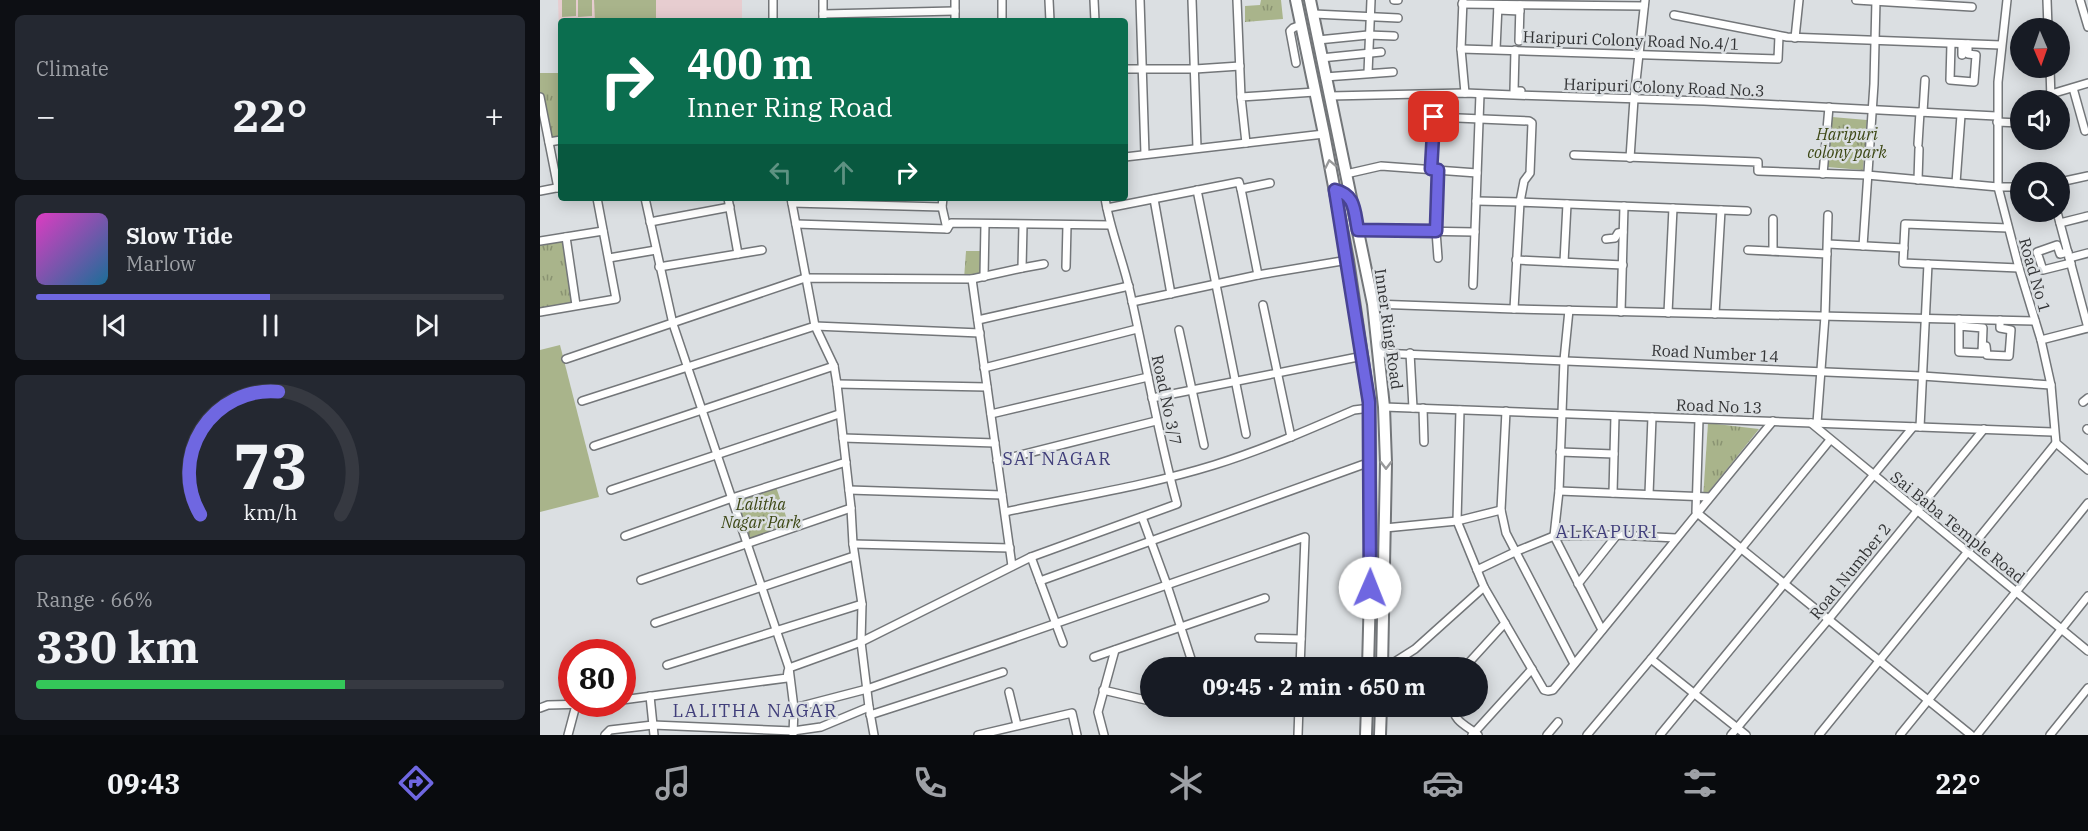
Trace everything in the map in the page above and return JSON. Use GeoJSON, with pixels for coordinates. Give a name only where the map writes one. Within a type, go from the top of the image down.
{"type":"FeatureCollection","features":[{"type":"Feature","properties":{"kind":"highway","name":"Inner Ring Road"},"geometry":{"type":"LineString","coordinates":[[1296,0],[1348,260],[1370,408],[1371,552],[1368,657]]}},
{"type":"Feature","properties":{"kind":"highway","name":"Inner Ring Road"},"geometry":{"type":"LineString","coordinates":[[1311,0],[1373,304],[1386,463],[1382,657]]}},
{"type":"Feature","properties":{"kind":"highway"},"geometry":{"type":"LineString","coordinates":[[1335,190],[1352,199]]}},
{"type":"Feature","properties":{"kind":"highway"},"geometry":{"type":"LineString","coordinates":[[1366,735],[1367,717]]}},
{"type":"Feature","properties":{"kind":"highway"},"geometry":{"type":"LineString","coordinates":[[1380,735],[1381,717]]}},
{"type":"Feature","properties":{"kind":"street"},"geometry":{"type":"LineString","coordinates":[[773,0],[773,18]]}},
{"type":"Feature","properties":{"kind":"street"},"geometry":{"type":"LineString","coordinates":[[823,0],[823,17],[955,10]]}},
{"type":"Feature","properties":{"kind":"street"},"geometry":{"type":"LineString","coordinates":[[955,0],[955,18]]}},
{"type":"Feature","properties":{"kind":"street"},"geometry":{"type":"LineString","coordinates":[[1002,0],[1002,18]]}},
{"type":"Feature","properties":{"kind":"street"},"geometry":{"type":"LineString","coordinates":[[1049,0],[1050,18]]}},
{"type":"Feature","properties":{"kind":"street"},"geometry":{"type":"LineString","coordinates":[[1094,0],[1095,18]]}},
{"type":"Feature","properties":{"kind":"street"},"geometry":{"type":"LineString","coordinates":[[1140,0],[1145,154]]}},
{"type":"Feature","properties":{"kind":"street"},"geometry":{"type":"LineString","coordinates":[[1192,0],[1197,148]]}},
{"type":"Feature","properties":{"kind":"street"},"geometry":{"type":"LineString","coordinates":[[1238,0],[1241,97],[1246,143]]}},
{"type":"Feature","properties":{"kind":"street"},"geometry":{"type":"LineString","coordinates":[[1368,73],[1367,53],[1371,0]]}},
{"type":"Feature","properties":{"kind":"street"},"geometry":{"type":"LineString","coordinates":[[1795,38],[1799,0]]}},
{"type":"Feature","properties":{"kind":"street"},"geometry":{"type":"LineString","coordinates":[[1856,0],[1972,7]]}},
{"type":"Feature","properties":{"kind":"street","name":"Road No 1"},"geometry":{"type":"LineString","coordinates":[[2007,0],[2001,45],[1997,119],[1998,187],[2041,340],[2051,385],[2056,443]]}},
{"type":"Feature","properties":{"kind":"street"},"geometry":{"type":"LineString","coordinates":[[2047,0],[2048,18]]}},
{"type":"Feature","properties":{"kind":"street"},"geometry":{"type":"LineString","coordinates":[[2080,0],[2088,27]]}},
{"type":"Feature","properties":{"kind":"street"},"geometry":{"type":"LineString","coordinates":[[1863,246],[1876,1]]}},
{"type":"Feature","properties":{"kind":"street"},"geometry":{"type":"LineString","coordinates":[[1465,93],[1461,48],[1462,2],[1520,8],[1644,3],[1630,158]]}},
{"type":"Feature","properties":{"kind":"street"},"geometry":{"type":"LineString","coordinates":[[1496,50],[1498,7]]}},
{"type":"Feature","properties":{"kind":"street"},"geometry":{"type":"LineString","coordinates":[[1519,41],[1520,8]]}},
{"type":"Feature","properties":{"kind":"street"},"geometry":{"type":"LineString","coordinates":[[1314,15],[1398,18]]}},
{"type":"Feature","properties":{"kind":"street"},"geometry":{"type":"LineString","coordinates":[[1674,15],[1795,38],[2001,45]]}},
{"type":"Feature","properties":{"kind":"street"},"geometry":{"type":"LineString","coordinates":[[1296,63],[1290,31],[1301,26]]}},
{"type":"Feature","properties":{"kind":"street"},"geometry":{"type":"LineString","coordinates":[[1318,40],[1368,34],[1394,36]]}},
{"type":"Feature","properties":{"kind":"street","name":"Haripuri Colony Road No.4/1"},"geometry":{"type":"LineString","coordinates":[[1461,48],[1778,59],[1779,36]]}},
{"type":"Feature","properties":{"kind":"street"},"geometry":{"type":"LineString","coordinates":[[1951,44],[1950,80],[1974,82],[1976,55],[1968,54],[1965,44]]}},
{"type":"Feature","properties":{"kind":"street"},"geometry":{"type":"LineString","coordinates":[[1962,55],[1965,44]]}},
{"type":"Feature","properties":{"kind":"street"},"geometry":{"type":"LineString","coordinates":[[1515,50],[1514,93],[1534,91]]}},
{"type":"Feature","properties":{"kind":"street"},"geometry":{"type":"LineString","coordinates":[[1321,58],[1381,52]]}},
{"type":"Feature","properties":{"kind":"street"},"geometry":{"type":"LineString","coordinates":[[1128,69],[1240,66]]}},
{"type":"Feature","properties":{"kind":"street"},"geometry":{"type":"LineString","coordinates":[[1325,77],[1393,72]]}},
{"type":"Feature","properties":{"kind":"street"},"geometry":{"type":"LineString","coordinates":[[1918,180],[1918,147],[1925,80]]}},
{"type":"Feature","properties":{"kind":"street"},"geometry":{"type":"LineString","coordinates":[[2068,90],[2088,83]]}},
{"type":"Feature","properties":{"kind":"street"},"geometry":{"type":"LineString","coordinates":[[2073,88],[2085,131]]}},
{"type":"Feature","properties":{"kind":"street"},"geometry":{"type":"LineString","coordinates":[[1241,97],[1315,92]]}},
{"type":"Feature","properties":{"kind":"street","name":"Haripuri Colony Road No.3"},"geometry":{"type":"LineString","coordinates":[[1329,96],[1514,93],[1921,112],[2010,121]]}},
{"type":"Feature","properties":{"kind":"street"},"geometry":{"type":"LineString","coordinates":[[1473,285],[1479,94]]}},
{"type":"Feature","properties":{"kind":"street"},"geometry":{"type":"LineString","coordinates":[[540,98],[542,121],[558,179]]}},
{"type":"Feature","properties":{"kind":"street"},"geometry":{"type":"LineString","coordinates":[[1823,174],[1829,107]]}},
{"type":"Feature","properties":{"kind":"street"},"geometry":{"type":"LineString","coordinates":[[1956,183],[1961,115]]}},
{"type":"Feature","properties":{"kind":"street"},"geometry":{"type":"LineString","coordinates":[[1438,258],[1434,117],[1529,121],[1532,123],[1530,173],[1524,181],[1520,202],[1514,309]]}},
{"type":"Feature","properties":{"kind":"street"},"geometry":{"type":"LineString","coordinates":[[1128,157],[1324,134]]}},
{"type":"Feature","properties":{"kind":"street"},"geometry":{"type":"LineString","coordinates":[[549,142],[558,140]]}},
{"type":"Feature","properties":{"kind":"street"},"geometry":{"type":"LineString","coordinates":[[1574,155],[1758,162],[1758,171],[1867,176],[2010,187]]}},
{"type":"Feature","properties":{"kind":"street"},"geometry":{"type":"LineString","coordinates":[[1346,174],[1381,166],[1477,173]]}},
{"type":"Feature","properties":{"kind":"street"},"geometry":{"type":"LineString","coordinates":[[2070,180],[2088,176]]}},
{"type":"Feature","properties":{"kind":"street"},"geometry":{"type":"LineString","coordinates":[[1107,208],[1239,182],[1258,275]]}},
{"type":"Feature","properties":{"kind":"street"},"geometry":{"type":"LineString","coordinates":[[1241,189],[1270,183]]}},
{"type":"Feature","properties":{"kind":"street"},"geometry":{"type":"LineString","coordinates":[[540,191],[558,187]]}},
{"type":"Feature","properties":{"kind":"street"},"geometry":{"type":"LineString","coordinates":[[1197,190],[1246,434]]}},
{"type":"Feature","properties":{"kind":"street"},"geometry":{"type":"LineString","coordinates":[[1154,199],[1171,294]]}},
{"type":"Feature","properties":{"kind":"street"},"geometry":{"type":"LineString","coordinates":[[540,312],[616,299],[598,201]]}},
{"type":"Feature","properties":{"kind":"street"},"geometry":{"type":"LineString","coordinates":[[646,201],[672,324],[789,668],[794,708],[793,733]]}},
{"type":"Feature","properties":{"kind":"street"},"geometry":{"type":"LineString","coordinates":[[729,201],[738,254]]}},
{"type":"Feature","properties":{"kind":"street"},"geometry":{"type":"LineString","coordinates":[[874,735],[861,642],[862,604],[854,556],[837,384],[834,366],[816,326],[791,201],[942,207]]}},
{"type":"Feature","properties":{"kind":"street"},"geometry":{"type":"LineString","coordinates":[[943,201],[947,229]]}},
{"type":"Feature","properties":{"kind":"street","name":"Road No 3/7"},"geometry":{"type":"LineString","coordinates":[[1106,201],[1110,225],[1129,286],[1156,421],[1177,504],[1142,517]]}},
{"type":"Feature","properties":{"kind":"street"},"geometry":{"type":"LineString","coordinates":[[1476,201],[1747,211]]}},
{"type":"Feature","properties":{"kind":"street"},"geometry":{"type":"LineString","coordinates":[[1564,262],[1567,204]]}},
{"type":"Feature","properties":{"kind":"street"},"geometry":{"type":"LineString","coordinates":[[1621,312],[1624,206]]}},
{"type":"Feature","properties":{"kind":"street"},"geometry":{"type":"LineString","coordinates":[[650,222],[730,207]]}},
{"type":"Feature","properties":{"kind":"street"},"geometry":{"type":"LineString","coordinates":[[1668,313],[1673,208]]}},
{"type":"Feature","properties":{"kind":"street"},"geometry":{"type":"LineString","coordinates":[[1715,314],[1721,210]]}},
{"type":"Feature","properties":{"kind":"street"},"geometry":{"type":"LineString","coordinates":[[1814,423],[1825,316],[1829,301],[1828,215]]}},
{"type":"Feature","properties":{"kind":"street"},"geometry":{"type":"LineString","coordinates":[[2041,340],[2088,328],[2060,223],[2088,216]]}},
{"type":"Feature","properties":{"kind":"street"},"geometry":{"type":"LineString","coordinates":[[1773,219],[1773,251]]}},
{"type":"Feature","properties":{"kind":"street"},"geometry":{"type":"LineString","coordinates":[[947,229],[951,223],[1110,225]]}},
{"type":"Feature","properties":{"kind":"street"},"geometry":{"type":"LineString","coordinates":[[796,224],[947,229]]}},
{"type":"Feature","properties":{"kind":"street"},"geometry":{"type":"LineString","coordinates":[[984,277],[986,224]]}},
{"type":"Feature","properties":{"kind":"street"},"geometry":{"type":"LineString","coordinates":[[2008,228],[1905,224],[1904,263],[2019,268]]}},
{"type":"Feature","properties":{"kind":"street"},"geometry":{"type":"LineString","coordinates":[[1022,268],[1023,225]]}},
{"type":"Feature","properties":{"kind":"street"},"geometry":{"type":"LineString","coordinates":[[1066,267],[1067,225]]}},
{"type":"Feature","properties":{"kind":"street"},"geometry":{"type":"LineString","coordinates":[[1358,230],[1475,232]]}},
{"type":"Feature","properties":{"kind":"street"},"geometry":{"type":"LineString","coordinates":[[540,242],[603,231]]}},
{"type":"Feature","properties":{"kind":"street"},"geometry":{"type":"LineString","coordinates":[[1606,238],[1616,238],[1618,233],[1623,232]]}},
{"type":"Feature","properties":{"kind":"street"},"geometry":{"type":"LineString","coordinates":[[566,237],[576,305]]}},
{"type":"Feature","properties":{"kind":"street"},"geometry":{"type":"LineString","coordinates":[[1828,244],[1904,248]]}},
{"type":"Feature","properties":{"kind":"street"},"geometry":{"type":"LineString","coordinates":[[2069,258],[2060,254],[2057,245],[2037,252],[2043,270],[2069,258],[2088,253]]}},
{"type":"Feature","properties":{"kind":"street"},"geometry":{"type":"LineString","coordinates":[[609,258],[656,250]]}},
{"type":"Feature","properties":{"kind":"street"},"geometry":{"type":"LineString","coordinates":[[659,267],[762,250]]}},
{"type":"Feature","properties":{"kind":"street"},"geometry":{"type":"LineString","coordinates":[[1748,250],[1827,254]]}},
{"type":"Feature","properties":{"kind":"street"},"geometry":{"type":"LineString","coordinates":[[1132,302],[1258,275],[1348,260]]}},
{"type":"Feature","properties":{"kind":"street"},"geometry":{"type":"LineString","coordinates":[[1516,260],[1623,265]]}},
{"type":"Feature","properties":{"kind":"street"},"geometry":{"type":"LineString","coordinates":[[566,359],[805,278],[972,279],[1044,264]]}},
{"type":"Feature","properties":{"kind":"street"},"geometry":{"type":"LineString","coordinates":[[1660,735],[1917,427],[1928,264]]}},
{"type":"Feature","properties":{"kind":"street"},"geometry":{"type":"LineString","coordinates":[[972,279],[1012,566]]}},
{"type":"Feature","properties":{"kind":"street"},"geometry":{"type":"LineString","coordinates":[[978,320],[1129,286]]}},
{"type":"Feature","properties":{"kind":"street"},"geometry":{"type":"LineString","coordinates":[[2078,292],[2088,289]]}},
{"type":"Feature","properties":{"kind":"street"},"geometry":{"type":"LineString","coordinates":[[1373,304],[1925,318],[1963,323],[1983,328],[1981,354],[1959,352],[1963,323]]}},
{"type":"Feature","properties":{"kind":"street"},"geometry":{"type":"LineString","coordinates":[[1263,305],[1291,437]]}},
{"type":"Feature","properties":{"kind":"street"},"geometry":{"type":"LineString","coordinates":[[1569,310],[1564,360],[1559,491],[1554,536],[1602,630]]}},
{"type":"Feature","properties":{"kind":"street"},"geometry":{"type":"LineString","coordinates":[[1963,323],[1988,320],[2035,321]]}},
{"type":"Feature","properties":{"kind":"street"},"geometry":{"type":"LineString","coordinates":[[1988,320],[1986,354],[2008,356],[2011,330],[2000,328],[2000,320]]}},
{"type":"Feature","properties":{"kind":"street"},"geometry":{"type":"LineString","coordinates":[[582,401],[816,326],[980,333]]}},
{"type":"Feature","properties":{"kind":"street"},"geometry":{"type":"LineString","coordinates":[[984,368],[1137,329]]}},
{"type":"Feature","properties":{"kind":"street"},"geometry":{"type":"LineString","coordinates":[[1179,330],[1204,445]]}},
{"type":"Feature","properties":{"kind":"street","name":"Road Number 14"},"geometry":{"type":"LineString","coordinates":[[1378,353],[1922,376],[2051,385]]}},
{"type":"Feature","properties":{"kind":"street"},"geometry":{"type":"LineString","coordinates":[[1410,353],[1413,408]]}},
{"type":"Feature","properties":{"kind":"street"},"geometry":{"type":"LineString","coordinates":[[1152,398],[1363,356]]}},
{"type":"Feature","properties":{"kind":"street"},"geometry":{"type":"LineString","coordinates":[[594,446],[834,366]]}},
{"type":"Feature","properties":{"kind":"street"},"geometry":{"type":"LineString","coordinates":[[991,414],[1148,377]]}},
{"type":"Feature","properties":{"kind":"street"},"geometry":{"type":"LineString","coordinates":[[837,384],[987,387]]}},
{"type":"Feature","properties":{"kind":"street","name":"Road No 13"},"geometry":{"type":"LineString","coordinates":[[1383,407],[2054,432]]}},
{"type":"Feature","properties":{"kind":"street"},"geometry":{"type":"LineString","coordinates":[[1005,512],[1170,477],[1251,453],[1354,411],[1370,408]]}},
{"type":"Feature","properties":{"kind":"street"},"geometry":{"type":"LineString","coordinates":[[1423,408],[1424,442]]}},
{"type":"Feature","properties":{"kind":"street"},"geometry":{"type":"LineString","coordinates":[[1460,410],[1457,521],[1484,587],[1544,690],[1548,691],[1552,690],[1574,664],[1696,512],[1773,422]]}},
{"type":"Feature","properties":{"kind":"street"},"geometry":{"type":"LineString","coordinates":[[1506,411],[1501,510],[1506,532],[1574,664]]}},
{"type":"Feature","properties":{"kind":"street"},"geometry":{"type":"LineString","coordinates":[[611,490],[839,414]]}},
{"type":"Feature","properties":{"kind":"street"},"geometry":{"type":"LineString","coordinates":[[1613,493],[1615,416]]}},
{"type":"Feature","properties":{"kind":"street"},"geometry":{"type":"LineString","coordinates":[[1649,494],[1653,417]]}},
{"type":"Feature","properties":{"kind":"street"},"geometry":{"type":"LineString","coordinates":[[1696,512],[1699,418]]}},
{"type":"Feature","properties":{"kind":"street"},"geometry":{"type":"LineString","coordinates":[[997,461],[1156,421]]}},
{"type":"Feature","properties":{"kind":"street","name":"Sai Baba Temple Road"},"geometry":{"type":"LineString","coordinates":[[1814,423],[1830,440],[2088,651]]}},
{"type":"Feature","properties":{"kind":"street","name":"Road Number 2"},"geometry":{"type":"LineString","coordinates":[[1731,735],[1828,621],[1984,429]]}},
{"type":"Feature","properties":{"kind":"street"},"geometry":{"type":"LineString","coordinates":[[843,438],[995,443]]}},
{"type":"Feature","properties":{"kind":"street"},"geometry":{"type":"LineString","coordinates":[[1587,735],[1830,440]]}},
{"type":"Feature","properties":{"kind":"street"},"geometry":{"type":"LineString","coordinates":[[1819,735],[2056,443],[2087,466]]}},
{"type":"Feature","properties":{"kind":"street"},"geometry":{"type":"LineString","coordinates":[[1560,453],[1614,454]]}},
{"type":"Feature","properties":{"kind":"street"},"geometry":{"type":"LineString","coordinates":[[625,536],[732,498],[846,462]]}},
{"type":"Feature","properties":{"kind":"street"},"geometry":{"type":"LineString","coordinates":[[1040,581],[1371,462]]}},
{"type":"Feature","properties":{"kind":"street"},"geometry":{"type":"LineString","coordinates":[[849,490],[1002,495]]}},
{"type":"Feature","properties":{"kind":"street"},"geometry":{"type":"LineString","coordinates":[[1559,491],[1709,497]]}},
{"type":"Feature","properties":{"kind":"street"},"geometry":{"type":"LineString","coordinates":[[1900,735],[2088,503]]}},
{"type":"Feature","properties":{"kind":"street"},"geometry":{"type":"LineString","coordinates":[[641,580],[851,508]]}},
{"type":"Feature","properties":{"kind":"street"},"geometry":{"type":"LineString","coordinates":[[1385,528],[1457,521],[1501,510]]}},
{"type":"Feature","properties":{"kind":"street"},"geometry":{"type":"LineString","coordinates":[[1696,512],[1971,735]]}},
{"type":"Feature","properties":{"kind":"street"},"geometry":{"type":"LineString","coordinates":[[789,668],[861,642],[1031,557],[1142,517],[1190,657]]}},
{"type":"Feature","properties":{"kind":"street"},"geometry":{"type":"LineString","coordinates":[[1477,570],[1554,536],[1617,535],[1676,538]]}},
{"type":"Feature","properties":{"kind":"street"},"geometry":{"type":"LineString","coordinates":[[1578,584],[1617,535]]}},
{"type":"Feature","properties":{"kind":"street"},"geometry":{"type":"LineString","coordinates":[[794,708],[867,689],[1305,537],[1300,657]]}},
{"type":"Feature","properties":{"kind":"street"},"geometry":{"type":"LineString","coordinates":[[853,544],[1010,548]]}},
{"type":"Feature","properties":{"kind":"street"},"geometry":{"type":"LineString","coordinates":[[655,623],[854,556]]}},
{"type":"Feature","properties":{"kind":"street"},"geometry":{"type":"LineString","coordinates":[[1031,557],[1063,643]]}},
{"type":"Feature","properties":{"kind":"street"},"geometry":{"type":"LineString","coordinates":[[1402,657],[1484,587]]}},
{"type":"Feature","properties":{"kind":"street"},"geometry":{"type":"LineString","coordinates":[[1977,735],[2088,596]]}},
{"type":"Feature","properties":{"kind":"street"},"geometry":{"type":"LineString","coordinates":[[1094,657],[1265,598]]}},
{"type":"Feature","properties":{"kind":"street"},"geometry":{"type":"LineString","coordinates":[[667,665],[862,604]]}},
{"type":"Feature","properties":{"kind":"street"},"geometry":{"type":"LineString","coordinates":[[1474,657],[1505,623]]}},
{"type":"Feature","properties":{"kind":"street"},"geometry":{"type":"LineString","coordinates":[[1259,638],[1301,639]]}},
{"type":"Feature","properties":{"kind":"street"},"geometry":{"type":"LineString","coordinates":[[1104,735],[1098,712],[1115,650]]}},
{"type":"Feature","properties":{"kind":"street"},"geometry":{"type":"LineString","coordinates":[[1651,659],[1746,735]]}},
{"type":"Feature","properties":{"kind":"street"},"geometry":{"type":"LineString","coordinates":[[636,698],[787,678],[789,668]]}},
{"type":"Feature","properties":{"kind":"street"},"geometry":{"type":"LineString","coordinates":[[1455,717],[1475,734],[1532,669]]}},
{"type":"Feature","properties":{"kind":"street"},"geometry":{"type":"LineString","coordinates":[[605,735],[610,730],[653,725],[803,732],[1002,672]]}},
{"type":"Feature","properties":{"kind":"street"},"geometry":{"type":"LineString","coordinates":[[2050,735],[2088,688]]}},
{"type":"Feature","properties":{"kind":"street"},"geometry":{"type":"LineString","coordinates":[[1103,690],[1140,699]]}},
{"type":"Feature","properties":{"kind":"street"},"geometry":{"type":"LineString","coordinates":[[1009,692],[1017,724]]}},
{"type":"Feature","properties":{"kind":"street"},"geometry":{"type":"LineString","coordinates":[[650,696],[654,735]]}},
{"type":"Feature","properties":{"kind":"street"},"geometry":{"type":"LineString","coordinates":[[540,708],[558,705]]}},
{"type":"Feature","properties":{"kind":"street"},"geometry":{"type":"LineString","coordinates":[[978,735],[1072,712],[1077,735]]}},
{"type":"Feature","properties":{"kind":"street"},"geometry":{"type":"LineString","coordinates":[[567,735],[572,717]]}},
{"type":"Feature","properties":{"kind":"street"},"geometry":{"type":"LineString","coordinates":[[1298,735],[1299,717]]}},
{"type":"Feature","properties":{"kind":"street"},"geometry":{"type":"LineString","coordinates":[[1547,735],[1558,722]]}},
{"type":"Feature","properties":{"kind":"shaded area"},"geometry":{"type":"Polygon","coordinates":[[[558,0],[742,0],[742,18],[559,18],[558,0]]]}},
{"type":"Feature","properties":{"kind":"green space"},"geometry":{"type":"Polygon","coordinates":[[[562,0],[576,0],[576,16],[562,17],[562,0]]]}},
{"type":"Feature","properties":{"kind":"green space"},"geometry":{"type":"Polygon","coordinates":[[[578,0],[592,0],[592,16],[578,17],[578,0]]]}},
{"type":"Feature","properties":{"kind":"green space"},"geometry":{"type":"Polygon","coordinates":[[[594,0],[656,0],[656,18],[595,18],[594,0]]]}},
{"type":"Feature","properties":{"kind":"green space"},"geometry":{"type":"Polygon","coordinates":[[[1261,0],[1281,0],[1283,19],[1245,22],[1245,6],[1260,5],[1261,0]]]}},
{"type":"Feature","properties":{"kind":"green space"},"geometry":{"type":"Polygon","coordinates":[[[540,73],[558,73],[558,140],[549,142],[540,97],[540,73]]]}},
{"type":"Feature","properties":{"kind":"green space","name":"Haripuri colony park"},"geometry":{"type":"Polygon","coordinates":[[[1832,117],[1867,120],[1863,170],[1827,167],[1832,117]]]}},
{"type":"Feature","properties":{"kind":"green space"},"geometry":{"type":"Polygon","coordinates":[[[566,237],[576,305],[540,312],[540,241],[566,237]]]}},
{"type":"Feature","properties":{"kind":"green space"},"geometry":{"type":"Polygon","coordinates":[[[966,251],[985,251],[984,277],[964,279],[966,251]]]}},
{"type":"Feature","properties":{"kind":"green space"},"geometry":{"type":"Polygon","coordinates":[[[560,345],[599,497],[540,512],[540,350],[560,345]]]}},
{"type":"Feature","properties":{"kind":"green space"},"geometry":{"type":"Polygon","coordinates":[[[1708,423],[1759,429],[1703,499],[1708,423]]]}},
{"type":"Feature","properties":{"kind":"green space","name":"Lalitha Nagar Park"},"geometry":{"type":"Polygon","coordinates":[[[775,484],[790,528],[747,543],[732,498],[775,484]]]}},
{"type":"Feature","properties":{"kind":"district","name":"SAI NAGAR"},"geometry":{"type":"Point","coordinates":[1057,458]}},
{"type":"Feature","properties":{"kind":"district","name":"ALKAPURI"},"geometry":{"type":"Point","coordinates":[1607,531]}},
{"type":"Feature","properties":{"kind":"district","name":"LALITHA NAGAR"},"geometry":{"type":"Point","coordinates":[755,710]}},
{"type":"Feature","properties":{"kind":"route"},"geometry":{"type":"LineString","coordinates":[[1370,588],[1369,402],[1335,190],[1352,199],[1358,230],[1436,231],[1438,170],[1431,169],[1434,117]]}}]}
